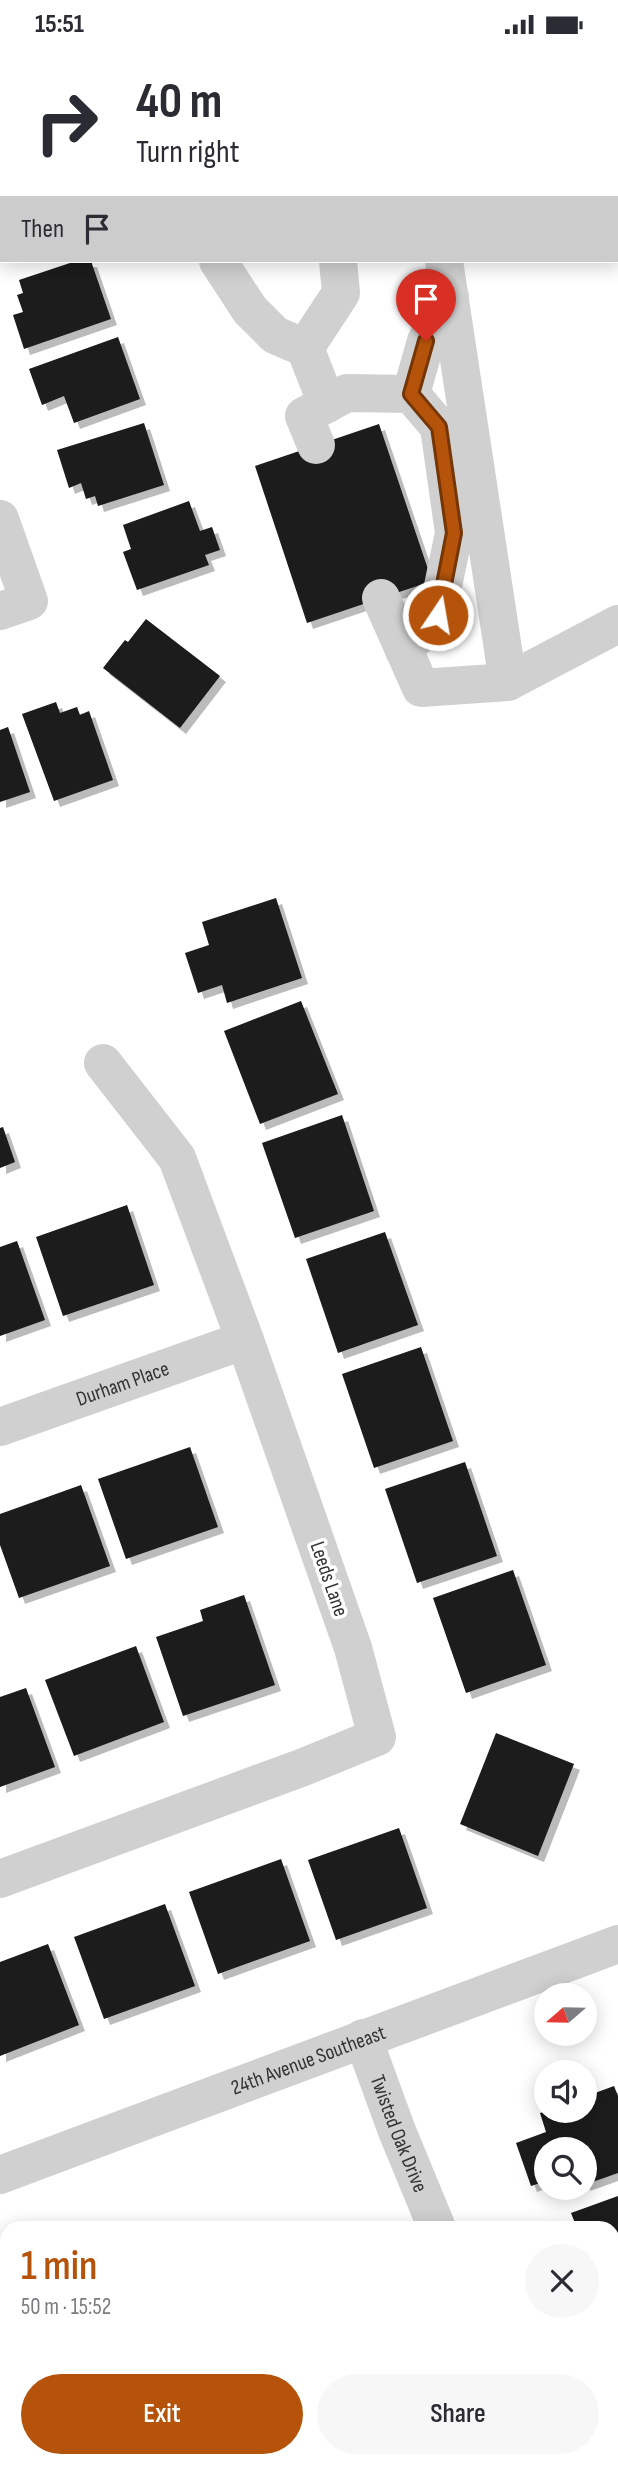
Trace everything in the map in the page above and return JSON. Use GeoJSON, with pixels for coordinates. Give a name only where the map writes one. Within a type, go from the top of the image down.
{"type":"FeatureCollection","features":[{"type":"Feature","properties":{"kind":"street"},"geometry":{"type":"LineString","coordinates":[[219,263],[250,310],[275,335],[305,348],[327,404]]}},
{"type":"Feature","properties":{"kind":"street"},"geometry":{"type":"LineString","coordinates":[[305,348],[341,293],[338,263]]}},
{"type":"Feature","properties":{"kind":"street"},"geometry":{"type":"LineString","coordinates":[[411,394],[447,279]]}},
{"type":"Feature","properties":{"kind":"street"},"geometry":{"type":"LineString","coordinates":[[447,279],[508,682]]}},
{"type":"Feature","properties":{"kind":"street"},"geometry":{"type":"LineString","coordinates":[[316,445],[304,416],[347,393],[411,394],[439,427],[454,533],[438,615],[404,650]]}},
{"type":"Feature","properties":{"kind":"street"},"geometry":{"type":"LineString","coordinates":[[0,519],[29,601],[0,611]]}},
{"type":"Feature","properties":{"kind":"street"},"geometry":{"type":"LineString","coordinates":[[380,599],[421,688],[508,682],[618,624]]}},
{"type":"Feature","properties":{"kind":"street"},"geometry":{"type":"LineString","coordinates":[[501,625],[543,640],[618,607]]}},
{"type":"Feature","properties":{"kind":"street","name":"Leeds Lane"},"geometry":{"type":"LineString","coordinates":[[0,1879],[301,1768],[377,1737],[353,1648],[245,1340],[177,1158],[103,1063]]}},
{"type":"Feature","properties":{"kind":"street","name":"Durham Place"},"geometry":{"type":"LineString","coordinates":[[0,1427],[245,1340]]}},
{"type":"Feature","properties":{"kind":"street","name":"24th Avenue Southeast"},"geometry":{"type":"LineString","coordinates":[[0,2175],[618,1944]]}},
{"type":"Feature","properties":{"kind":"street","name":"Twisted Oak Drive"},"geometry":{"type":"LineString","coordinates":[[363,2038],[434,2221]]}},
{"type":"Feature","properties":{"kind":"building"},"geometry":{"type":"Polygon","coordinates":[[[70,263],[92,263],[111,319],[24,349],[13,315],[23,312],[17,295],[23,293],[19,280],[70,263]]]}},
{"type":"Feature","properties":{"kind":"building"},"geometry":{"type":"Polygon","coordinates":[[[118,337],[140,399],[74,423],[64,396],[42,405],[29,369],[118,337]]]}},
{"type":"Feature","properties":{"kind":"building"},"geometry":{"type":"Polygon","coordinates":[[[144,423],[164,485],[98,506],[95,496],[86,499],[81,483],[69,488],[57,450],[144,423]]]}},
{"type":"Feature","properties":{"kind":"building"},"geometry":{"type":"Polygon","coordinates":[[[379,424],[432,581],[307,623],[255,466],[379,424]]]}},
{"type":"Feature","properties":{"kind":"building"},"geometry":{"type":"Polygon","coordinates":[[[189,501],[200,531],[212,527],[220,550],[205,555],[209,565],[137,590],[123,552],[131,549],[123,525],[189,501]]]}},
{"type":"Feature","properties":{"kind":"building"},"geometry":{"type":"Polygon","coordinates":[[[146,619],[220,676],[180,728],[103,668],[146,619]]]}},
{"type":"Feature","properties":{"kind":"building"},"geometry":{"type":"Polygon","coordinates":[[[56,702],[60,713],[77,707],[80,715],[89,711],[113,780],[54,801],[22,714],[56,702]]]}},
{"type":"Feature","properties":{"kind":"building"},"geometry":{"type":"Polygon","coordinates":[[[8,727],[30,792],[0,802],[0,730],[8,727]]]}},
{"type":"Feature","properties":{"kind":"building"},"geometry":{"type":"Polygon","coordinates":[[[276,898],[302,978],[227,1003],[222,985],[198,993],[185,953],[209,945],[202,922],[276,898]]]}},
{"type":"Feature","properties":{"kind":"building"},"geometry":{"type":"Polygon","coordinates":[[[301,1001],[338,1094],[260,1124],[224,1031],[301,1001]]]}},
{"type":"Feature","properties":{"kind":"building"},"geometry":{"type":"Polygon","coordinates":[[[342,1115],[374,1211],[295,1238],[262,1143],[342,1115]]]}},
{"type":"Feature","properties":{"kind":"building"},"geometry":{"type":"Polygon","coordinates":[[[3,1127],[15,1162],[0,1168],[0,1128],[3,1127]]]}},
{"type":"Feature","properties":{"kind":"building"},"geometry":{"type":"Polygon","coordinates":[[[127,1205],[154,1285],[63,1316],[36,1237],[127,1205]]]}},
{"type":"Feature","properties":{"kind":"building"},"geometry":{"type":"Polygon","coordinates":[[[385,1232],[418,1325],[338,1353],[306,1259],[385,1232]]]}},
{"type":"Feature","properties":{"kind":"building"},"geometry":{"type":"Polygon","coordinates":[[[17,1241],[45,1320],[0,1336],[0,1247],[17,1241]]]}},
{"type":"Feature","properties":{"kind":"building"},"geometry":{"type":"Polygon","coordinates":[[[421,1347],[453,1441],[374,1468],[342,1374],[421,1347]]]}},
{"type":"Feature","properties":{"kind":"building"},"geometry":{"type":"Polygon","coordinates":[[[190,1447],[218,1527],[126,1559],[98,1479],[190,1447]]]}},
{"type":"Feature","properties":{"kind":"building"},"geometry":{"type":"Polygon","coordinates":[[[465,1462],[497,1556],[417,1583],[385,1489],[465,1462]]]}},
{"type":"Feature","properties":{"kind":"building"},"geometry":{"type":"Polygon","coordinates":[[[81,1485],[110,1566],[19,1598],[0,1545],[0,1514],[81,1485]]]}},
{"type":"Feature","properties":{"kind":"building"},"geometry":{"type":"Polygon","coordinates":[[[513,1570],[546,1665],[466,1693],[433,1598],[513,1570]]]}},
{"type":"Feature","properties":{"kind":"building"},"geometry":{"type":"Polygon","coordinates":[[[244,1595],[275,1685],[183,1716],[156,1637],[203,1621],[200,1610],[244,1595]]]}},
{"type":"Feature","properties":{"kind":"building"},"geometry":{"type":"Polygon","coordinates":[[[136,1646],[164,1722],[74,1756],[45,1680],[136,1646]]]}},
{"type":"Feature","properties":{"kind":"building"},"geometry":{"type":"Polygon","coordinates":[[[26,1688],[55,1767],[0,1787],[0,1697],[26,1688]]]}},
{"type":"Feature","properties":{"kind":"building"},"geometry":{"type":"Polygon","coordinates":[[[496,1733],[574,1764],[538,1856],[460,1824],[496,1733]]]}},
{"type":"Feature","properties":{"kind":"building"},"geometry":{"type":"Polygon","coordinates":[[[399,1828],[427,1908],[336,1940],[308,1860],[399,1828]]]}},
{"type":"Feature","properties":{"kind":"building"},"geometry":{"type":"Polygon","coordinates":[[[281,1859],[310,1941],[218,1974],[189,1892],[281,1859]]]}},
{"type":"Feature","properties":{"kind":"building"},"geometry":{"type":"Polygon","coordinates":[[[165,1904],[195,1986],[104,2019],[74,1937],[165,1904]]]}},
{"type":"Feature","properties":{"kind":"building"},"geometry":{"type":"Polygon","coordinates":[[[48,1944],[79,2025],[0,2056],[0,1962],[48,1944]]]}},
{"type":"Feature","properties":{"kind":"building"},"geometry":{"type":"Polygon","coordinates":[[[614,2086],[618,2096],[618,2173],[597,2180],[597,2137],[534,2137],[534,2185],[531,2186],[516,2143],[546,2132],[543,2123],[597,2123],[597,2092],[614,2086]]]}},
{"type":"Feature","properties":{"kind":"building"},"geometry":{"type":"Polygon","coordinates":[[[618,2196],[618,2221],[574,2221],[571,2213],[618,2196]]]}},
{"type":"Feature","properties":{"kind":"route"},"geometry":{"type":"LineString","coordinates":[[426,341],[411,394],[439,427],[454,533],[438,615]]}}]}
